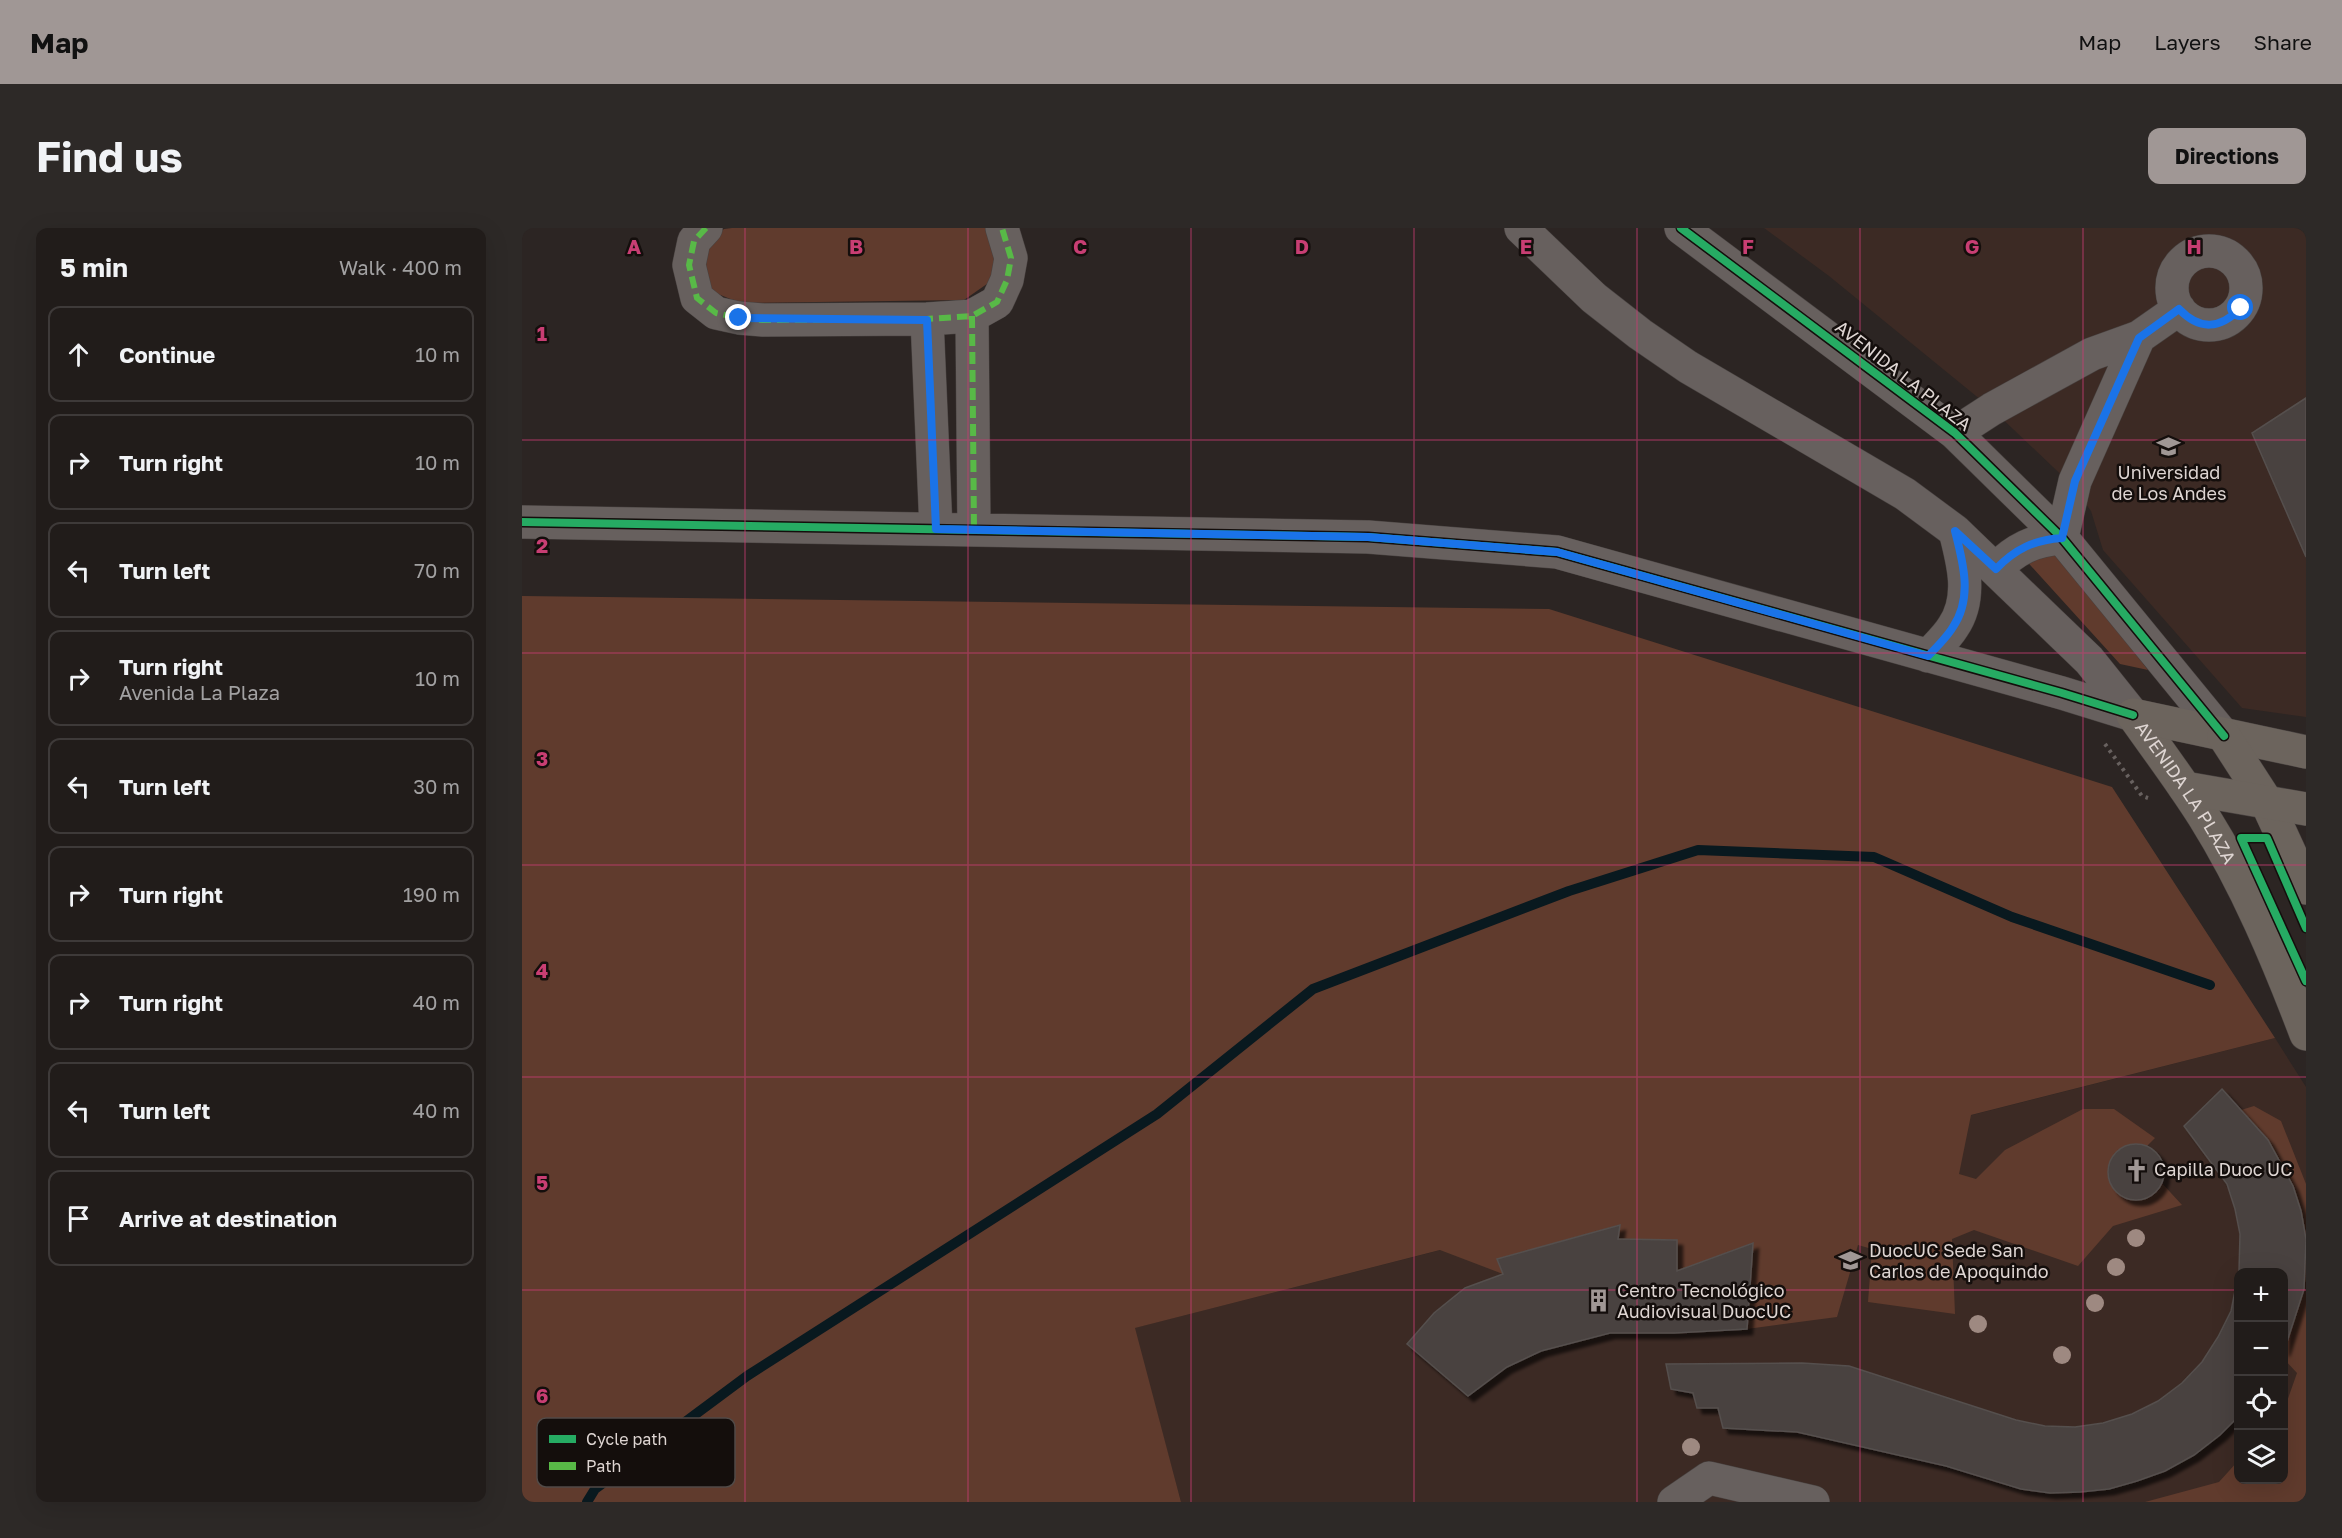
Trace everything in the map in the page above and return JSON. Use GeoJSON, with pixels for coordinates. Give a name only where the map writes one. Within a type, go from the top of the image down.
{"type":"FeatureCollection","features":[{"type":"Feature","properties":{"kind":"main road"},"geometry":{"type":"LineString","coordinates":[[2133,716],[2306,752]]}},
{"type":"Feature","properties":{"kind":"main road","name":"AVENIDA LA PLAZA"},"geometry":{"type":"LineString","coordinates":[[2133,716],[2185,788],[2217,839],[2259,922],[2306,1034]]}},
{"type":"Feature","properties":{"kind":"main road","name":"AVENIDA LA PLAZA"},"geometry":{"type":"LineString","coordinates":[[2224,736],[2266,801],[2306,888]]}},
{"type":"Feature","properties":{"kind":"main road"},"geometry":{"type":"LineString","coordinates":[[2185,788],[2306,809]]}},
{"type":"Feature","properties":{"kind":"street"},"geometry":{"type":"LineString","coordinates":[[696,232],[689,265],[697,298],[716,313],[763,320],[927,320],[972,316],[997,302],[1007,280],[1011,258],[1002,228]]}},
{"type":"Feature","properties":{"kind":"street","name":"AVENIDA LA PLAZA"},"geometry":{"type":"LineString","coordinates":[[1521,228],[1551,244],[1594,298],[1640,334],[1688,367],[1905,494],[1955,531],[2089,660],[2133,716]]}},
{"type":"Feature","properties":{"kind":"street","name":"AVENIDA LA PLAZA"},"geometry":{"type":"LineString","coordinates":[[1681,228],[1955,433],[2062,538],[2224,736]]}},
{"type":"Feature","properties":{"kind":"street"},"geometry":{"type":"LineString","coordinates":[[2197,239],[2237,262],[2244,273],[2247,285],[2243,302],[2232,316],[2210,325],[2187,318],[2179,309],[2173,295],[2172,280],[2179,266],[2190,256],[2197,239]]}},
{"type":"Feature","properties":{"kind":"street"},"geometry":{"type":"LineString","coordinates":[[1955,433],[1992,409],[2092,354],[2139,338],[2179,309]]}},
{"type":"Feature","properties":{"kind":"street"},"geometry":{"type":"LineString","coordinates":[[972,316],[974,530]]}},
{"type":"Feature","properties":{"kind":"street"},"geometry":{"type":"LineString","coordinates":[[927,320],[936,529]]}},
{"type":"Feature","properties":{"kind":"street"},"geometry":{"type":"LineString","coordinates":[[1996,569],[2011,555],[2029,544],[2045,539],[2062,538],[2075,481],[2139,338]]}},
{"type":"Feature","properties":{"kind":"street"},"geometry":{"type":"LineString","coordinates":[[522,522],[1368,537],[1557,552],[2062,693],[2133,716]]}},
{"type":"Feature","properties":{"kind":"street"},"geometry":{"type":"LineString","coordinates":[[1928,656],[1953,627],[1963,609],[1965,584],[1955,531]]}},
{"type":"Feature","properties":{"kind":"street"},"geometry":{"type":"LineString","coordinates":[[1674,1502],[1709,1478],[1813,1502]]}},
{"type":"Feature","properties":{"kind":"shaded area"},"geometry":{"type":"Polygon","coordinates":[[[986,228],[995,246],[994,279],[964,300],[740,303],[706,289],[701,247],[724,229],[986,228]]]}},
{"type":"Feature","properties":{"kind":"shaded area","name":"Universidad de Los Andes"},"geometry":{"type":"Polygon","coordinates":[[[1764,228],[2306,228],[2306,717],[2242,708],[2103,550],[2091,511],[2073,486],[1992,409],[1829,276],[1764,228]]]}},
{"type":"Feature","properties":{"kind":"shaded area"},"geometry":{"type":"Polygon","coordinates":[[[2047,547],[2089,593],[2148,670],[2120,664],[2021,555],[2047,547]]]}},
{"type":"Feature","properties":{"kind":"shaded area"},"geometry":{"type":"Polygon","coordinates":[[[522,596],[1549,609],[2112,787],[2275,1038],[1971,1115],[1959,1174],[1976,1179],[2005,1150],[2083,1109],[2114,1109],[2155,1138],[2137,1156],[2182,1205],[2113,1226],[2078,1266],[1974,1230],[1952,1239],[1955,1314],[1868,1302],[1872,1249],[1858,1245],[1837,1317],[1747,1329],[1753,1243],[1677,1271],[1676,1240],[1618,1239],[1619,1225],[1498,1259],[1503,1274],[1440,1250],[1135,1328],[1181,1502],[522,1502],[522,596]]]}},
{"type":"Feature","properties":{"kind":"shaded area","name":"DuocUC Sede San Carlos de Apoquindo"},"geometry":{"type":"Polygon","coordinates":[[[2275,1038],[2306,1087],[2306,1502],[1181,1502],[1134,1328],[2275,1038]]]}},
{"type":"Feature","properties":{"kind":"shaded area"},"geometry":{"type":"Polygon","coordinates":[[[2254,1106],[2281,1121],[2306,1184],[2306,1502],[2145,1502],[2219,1482],[2234,1465],[2234,1484],[2288,1484],[2288,1399],[2297,1373],[2288,1363],[2288,1332],[2296,1285],[2295,1223],[2289,1194],[2278,1165],[2262,1137],[2241,1110],[2254,1106]]]}},
{"type":"Feature","properties":{"kind":"building"},"geometry":{"type":"Polygon","coordinates":[[[2306,398],[2306,557],[2252,433],[2306,398]]]}},
{"type":"Feature","properties":{"kind":"building"},"geometry":{"type":"Polygon","coordinates":[[[2222,1089],[2268,1140],[2293,1186],[2301,1211],[2306,1239],[2304,1289],[2288,1339],[2288,1268],[2239,1268],[2240,1234],[2227,1184],[2184,1126],[2222,1089]]]}},
{"type":"Feature","properties":{"kind":"building","name":"Capilla Duoc UC"},"geometry":{"type":"Polygon","coordinates":[[[2136,1144],[2147,1146],[2156,1152],[2162,1161],[2164,1172],[2162,1183],[2156,1192],[2147,1198],[2136,1200],[2125,1198],[2116,1192],[2110,1183],[2108,1172],[2110,1161],[2116,1152],[2125,1146],[2136,1144]]]}},
{"type":"Feature","properties":{"kind":"building","name":"Centro Tecnológico Audiovisual DuocUC"},"geometry":{"type":"Polygon","coordinates":[[[1620,1225],[1618,1239],[1677,1240],[1677,1271],[1753,1243],[1747,1329],[1674,1333],[1610,1333],[1541,1351],[1507,1367],[1468,1396],[1407,1344],[1434,1313],[1465,1288],[1503,1274],[1497,1259],[1620,1225]]]}},
{"type":"Feature","properties":{"kind":"building"},"geometry":{"type":"Polygon","coordinates":[[[2234,1296],[2234,1421],[2194,1455],[2165,1471],[2109,1489],[2080,1492],[2050,1493],[2021,1489],[1946,1466],[1797,1432],[1723,1428],[1718,1408],[1697,1408],[1693,1393],[1671,1389],[1666,1364],[1802,1363],[1849,1366],[2016,1420],[2045,1426],[2075,1427],[2103,1423],[2132,1414],[2158,1401],[2182,1383],[2202,1362],[2231,1311],[2234,1296]]]}},
{"type":"Feature","properties":{"kind":"waterway"},"geometry":{"type":"LineString","coordinates":[[691,1418],[747,1376],[1157,1114],[1313,989],[1569,891],[1698,850],[1874,857],[2012,917],[2210,985]]}},
{"type":"Feature","properties":{"kind":"waterway"},"geometry":{"type":"LineString","coordinates":[[587,1502],[598,1487]]}},
{"type":"Feature","properties":{"kind":"marked path"},"geometry":{"type":"LineString","coordinates":[[706,228],[694,241],[689,265],[697,298],[716,313],[763,320],[927,319],[972,316],[997,302],[1007,280],[1011,258],[1002,228]]}},
{"type":"Feature","properties":{"kind":"marked path"},"geometry":{"type":"LineString","coordinates":[[972,316],[974,530]]}},
{"type":"Feature","properties":{"kind":"marked path"},"geometry":{"type":"LineString","coordinates":[[927,319],[936,529]]}},
{"type":"Feature","properties":{"kind":"cycle path"},"geometry":{"type":"LineString","coordinates":[[1681,228],[1955,433],[2062,538],[2224,736]]}},
{"type":"Feature","properties":{"kind":"cycle path"},"geometry":{"type":"LineString","coordinates":[[522,522],[1368,537],[1557,552],[2062,693],[2133,715]]}},
{"type":"Feature","properties":{"kind":"cycle path"},"geometry":{"type":"LineString","coordinates":[[2306,928],[2267,838],[2241,838],[2306,981]]}},
{"type":"Feature","properties":{"kind":"place","name":"Universidad de Los Andes"},"geometry":{"type":"Point","coordinates":[2169,447]}},
{"type":"Feature","properties":{"kind":"place","name":"Capilla Duoc UC"},"geometry":{"type":"Point","coordinates":[2136,1170]}},
{"type":"Feature","properties":{"kind":"place","name":"DuocUC Sede San Carlos de Apoquindo"},"geometry":{"type":"Point","coordinates":[1851,1261]}},
{"type":"Feature","properties":{"kind":"place","name":"Centro Tecnológico Audiovisual DuocUC"},"geometry":{"type":"Point","coordinates":[1599,1301]}},
{"type":"Feature","properties":{"kind":"route"},"geometry":{"type":"LineString","coordinates":[[739,318],[927,320],[936,529],[1368,537],[1557,552],[1928,656],[1953,627],[1963,609],[1965,584],[1955,531],[1996,569],[2005,559],[2029,544],[2045,539],[2062,538],[2073,486],[2139,338],[2179,309],[2187,318],[2210,325],[2222,322],[2241,308]]}}]}
